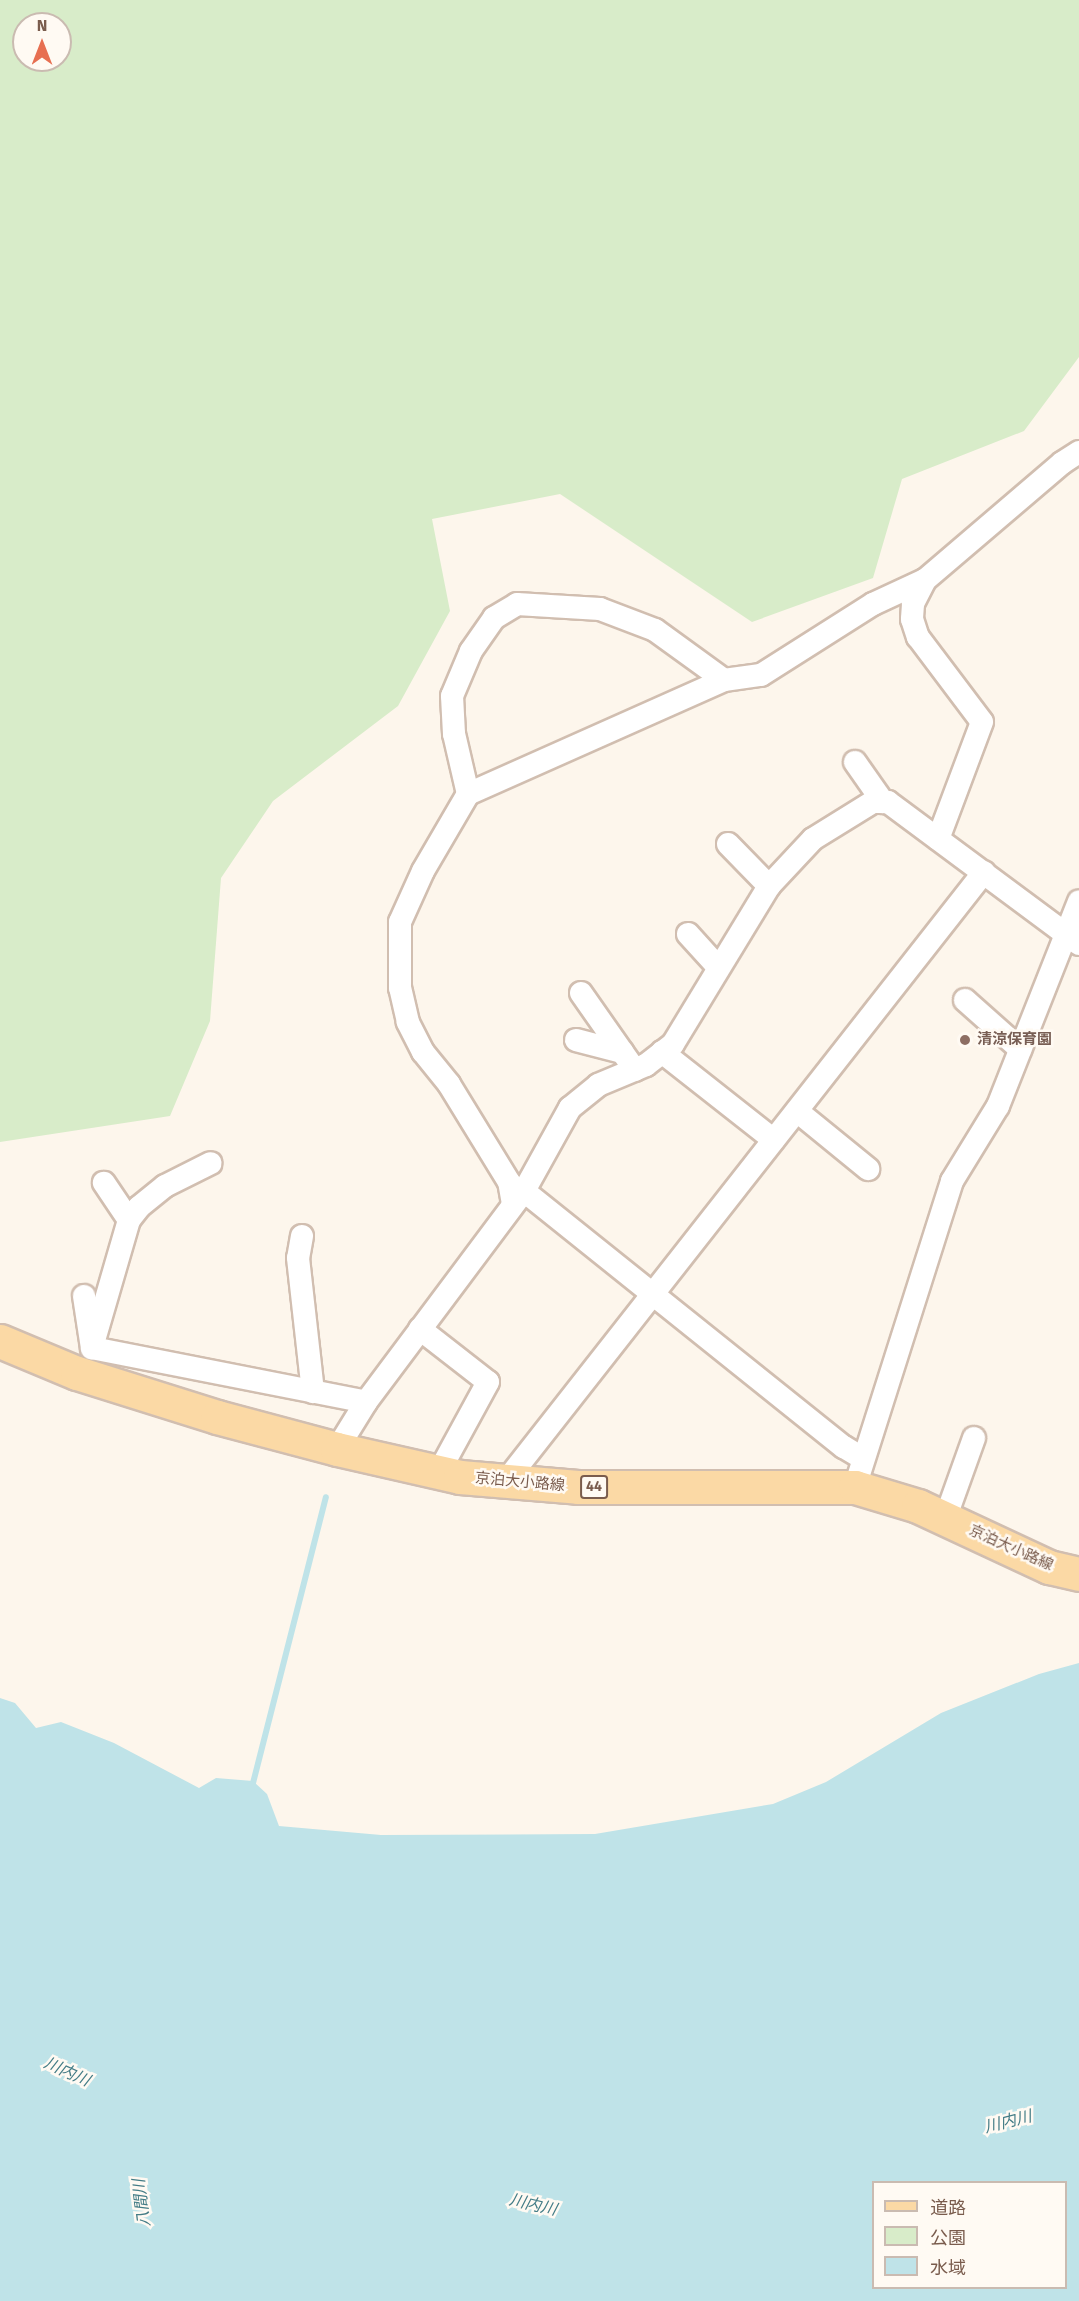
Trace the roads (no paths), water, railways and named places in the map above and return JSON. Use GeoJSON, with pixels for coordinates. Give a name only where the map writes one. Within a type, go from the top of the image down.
{"type":"FeatureCollection","features":[{"type":"Feature","properties":{"kind":"main road","name":"京泊大小路線"},"geometry":{"type":"LineString","coordinates":[[0,1341],[90,1362],[217,1417],[337,1449],[439,1472],[578,1487],[859,1472],[945,1519],[1049,1567],[1079,1574]]}},
{"type":"Feature","properties":{"kind":"street"},"geometry":{"type":"LineString","coordinates":[[859,1472],[844,1447],[653,1294],[518,1197],[449,1084],[423,1052],[408,1023],[400,988],[400,922],[423,871],[468,794],[724,680],[761,675],[873,604],[925,580],[1062,463],[1079,452]]}},
{"type":"Feature","properties":{"kind":"street"},"geometry":{"type":"LineString","coordinates":[[925,580],[913,604],[912,619],[918,638],[982,722],[938,839]]}},
{"type":"Feature","properties":{"kind":"street"},"geometry":{"type":"LineString","coordinates":[[468,794],[454,734],[452,696],[471,651],[494,618],[517,604],[600,609],[656,630],[724,680]]}},
{"type":"Feature","properties":{"kind":"street"},"geometry":{"type":"LineString","coordinates":[[855,762],[883,802]]}},
{"type":"Feature","properties":{"kind":"street"},"geometry":{"type":"LineString","coordinates":[[337,1449],[366,1402],[518,1197],[570,1108],[628,1061],[662,1052],[673,1044],[769,886],[813,839],[873,802],[888,802],[1028,904],[1071,939]]}},
{"type":"Feature","properties":{"kind":"street"},"geometry":{"type":"LineString","coordinates":[[728,844],[769,886]]}},
{"type":"Feature","properties":{"kind":"street"},"geometry":{"type":"LineString","coordinates":[[507,1481],[984,872]]}},
{"type":"Feature","properties":{"kind":"street"},"geometry":{"type":"LineString","coordinates":[[859,1472],[952,1181],[998,1106],[1020,1049],[1071,939],[1079,901]]}},
{"type":"Feature","properties":{"kind":"street"},"geometry":{"type":"LineString","coordinates":[[688,934],[718,967]]}},
{"type":"Feature","properties":{"kind":"street"},"geometry":{"type":"LineString","coordinates":[[581,993],[628,1061]]}},
{"type":"Feature","properties":{"kind":"street"},"geometry":{"type":"LineString","coordinates":[[965,1000],[1020,1049]]}},
{"type":"Feature","properties":{"kind":"street"},"geometry":{"type":"LineString","coordinates":[[576,1040],[628,1061]]}},
{"type":"Feature","properties":{"kind":"street"},"geometry":{"type":"LineString","coordinates":[[662,1052],[774,1140]]}},
{"type":"Feature","properties":{"kind":"street"},"geometry":{"type":"LineString","coordinates":[[796,1111],[868,1169]]}},
{"type":"Feature","properties":{"kind":"street"},"geometry":{"type":"LineString","coordinates":[[90,1362],[101,1310],[129,1220],[139,1207],[165,1186],[211,1163]]}},
{"type":"Feature","properties":{"kind":"street"},"geometry":{"type":"LineString","coordinates":[[104,1183],[129,1220]]}},
{"type":"Feature","properties":{"kind":"street"},"geometry":{"type":"LineString","coordinates":[[302,1236],[298,1258],[313,1392]]}},
{"type":"Feature","properties":{"kind":"street"},"geometry":{"type":"LineString","coordinates":[[84,1296],[90,1362]]}},
{"type":"Feature","properties":{"kind":"street"},"geometry":{"type":"LineString","coordinates":[[420,1329],[488,1382],[439,1472]]}},
{"type":"Feature","properties":{"kind":"street"},"geometry":{"type":"LineString","coordinates":[[90,1362],[313,1392],[366,1402]]}},
{"type":"Feature","properties":{"kind":"street"},"geometry":{"type":"LineString","coordinates":[[945,1519],[974,1438]]}},
{"type":"Feature","properties":{"kind":"water"},"geometry":{"type":"Polygon","coordinates":[[[1079,1663],[1079,2301],[0,2301],[0,1698],[15,1703],[36,1728],[61,1722],[114,1743],[199,1788],[216,1778],[253,1781],[267,1794],[279,1826],[381,1835],[595,1834],[773,1804],[826,1782],[941,1713],[1039,1674],[1079,1663]]]}},
{"type":"Feature","properties":{"kind":"waterway"},"geometry":{"type":"LineString","coordinates":[[252,1787],[326,1497]]}},
{"type":"Feature","properties":{"kind":"place","name":"清涼保育園"},"geometry":{"type":"Point","coordinates":[965,1040]}},
{"type":"Feature","properties":{"kind":"water label","name":"川内川"},"geometry":{"type":"Point","coordinates":[67,2072]}},
{"type":"Feature","properties":{"kind":"water label","name":"川内川"},"geometry":{"type":"Point","coordinates":[1008,2122]}},
{"type":"Feature","properties":{"kind":"water label","name":"八間川"},"geometry":{"type":"Point","coordinates":[142,2203]}},
{"type":"Feature","properties":{"kind":"water label","name":"川内川"},"geometry":{"type":"Point","coordinates":[533,2205]}}]}
